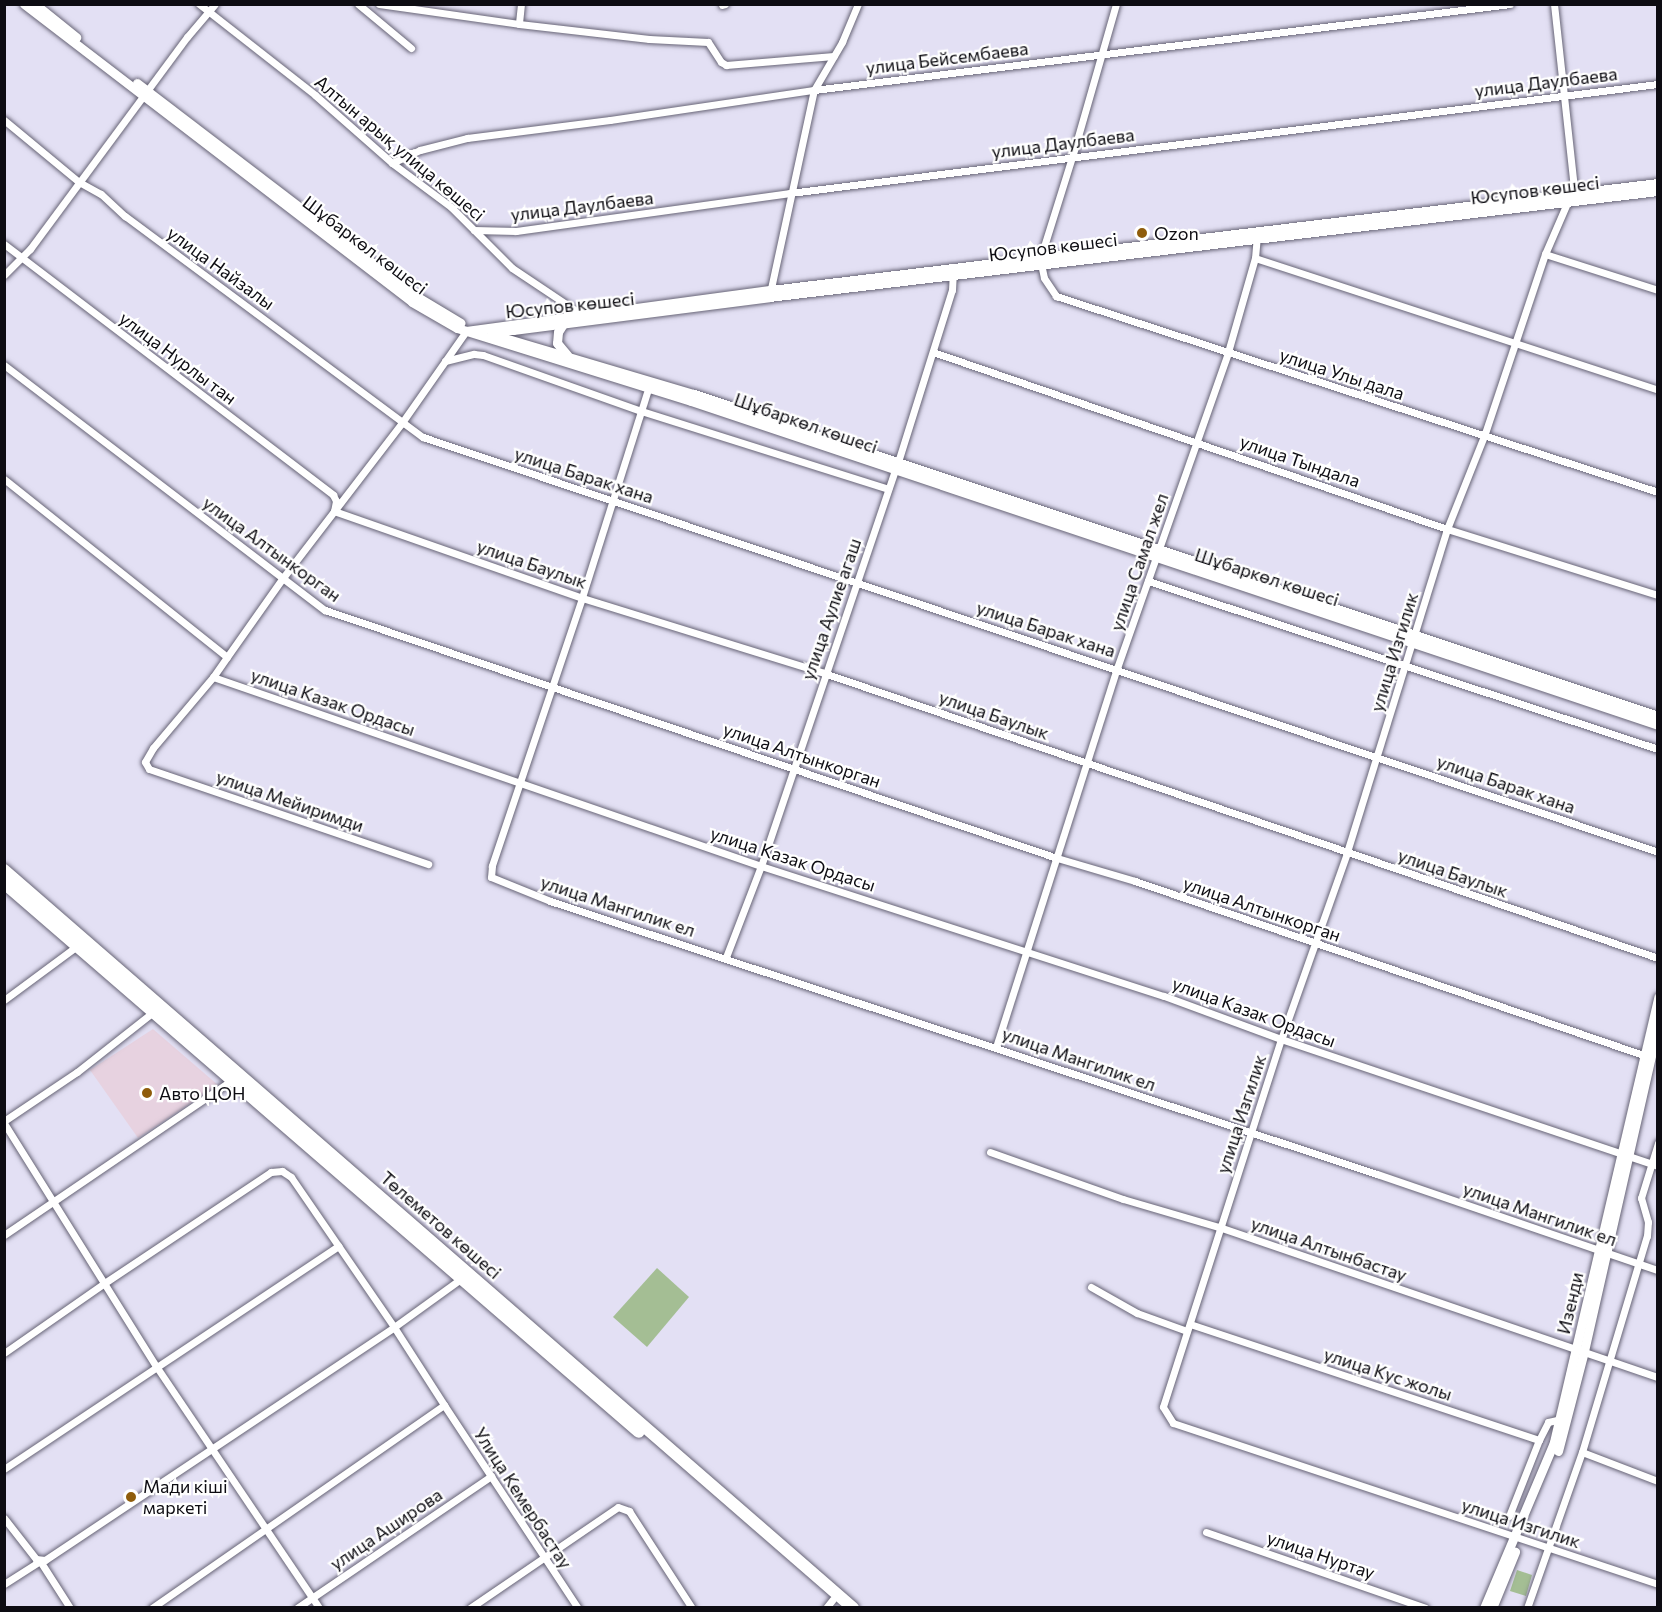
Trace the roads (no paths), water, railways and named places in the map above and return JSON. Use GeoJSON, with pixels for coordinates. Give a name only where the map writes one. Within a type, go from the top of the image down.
{"type":"FeatureCollection","features":[{"type":"Feature","properties":{"kind":"main road","name":"Төлеметов көшесі"},"geometry":{"type":"LineString","coordinates":[[4,870],[257,1089],[834,1605]]}},
{"type":"Feature","properties":{"kind":"main road","name":"Төлеметов көшесі"},"geometry":{"type":"LineString","coordinates":[[4,883],[853,1608]]}},
{"type":"Feature","properties":{"kind":"main road"},"geometry":{"type":"LineString","coordinates":[[232,1080],[257,1089]]}},
{"type":"Feature","properties":{"kind":"street","name":"Шұбаркөл көшесі"},"geometry":{"type":"LineString","coordinates":[[24,4],[146,94]]}},
{"type":"Feature","properties":{"kind":"street","name":"Шұбаркөл көшесі"},"geometry":{"type":"LineString","coordinates":[[35,4],[412,302],[438,319],[650,385]]}},
{"type":"Feature","properties":{"kind":"street","name":"Алтын арық улица көшесі"},"geometry":{"type":"LineString","coordinates":[[199,4],[315,95],[392,163],[451,207],[512,268],[581,314]]}},
{"type":"Feature","properties":{"kind":"street"},"geometry":{"type":"LineString","coordinates":[[4,275],[21,257],[79,182],[198,22],[210,13],[215,4]]}},
{"type":"Feature","properties":{"kind":"street"},"geometry":{"type":"LineString","coordinates":[[358,4],[411,48]]}},
{"type":"Feature","properties":{"kind":"street"},"geometry":{"type":"LineString","coordinates":[[379,4],[519,24],[649,39],[708,42],[721,62],[726,65],[834,56]]}},
{"type":"Feature","properties":{"kind":"street"},"geometry":{"type":"LineString","coordinates":[[519,24],[521,4]]}},
{"type":"Feature","properties":{"kind":"street"},"geometry":{"type":"LineString","coordinates":[[770,293],[814,90],[834,56],[858,4]]}},
{"type":"Feature","properties":{"kind":"street"},"geometry":{"type":"LineString","coordinates":[[1040,262],[1116,4]]}},
{"type":"Feature","properties":{"kind":"street","name":"улица Бейсембаева"},"geometry":{"type":"LineString","coordinates":[[392,163],[420,150],[467,138],[814,90],[1510,4]]}},
{"type":"Feature","properties":{"kind":"street"},"geometry":{"type":"LineString","coordinates":[[1554,4],[1575,179],[1570,194]]}},
{"type":"Feature","properties":{"kind":"street","name":"улица Даулбаева"},"geometry":{"type":"LineString","coordinates":[[474,230],[516,231],[790,193],[1658,84]]}},
{"type":"Feature","properties":{"kind":"street","name":"улица Найзалы"},"geometry":{"type":"LineString","coordinates":[[4,120],[79,182],[101,194],[125,216],[276,326],[401,424],[423,437]]}},
{"type":"Feature","properties":{"kind":"street","name":"Юсупов көшесі"},"geometry":{"type":"LineString","coordinates":[[471,330],[581,314],[1040,262],[1658,183]]}},
{"type":"Feature","properties":{"kind":"street","name":"Юсупов көшесі"},"geometry":{"type":"LineString","coordinates":[[1257,235],[1658,192]]}},
{"type":"Feature","properties":{"kind":"street","name":"улица Изгилик"},"geometry":{"type":"LineString","coordinates":[[1570,194],[1545,254],[1484,436],[1447,529],[1347,853],[1281,1039],[1163,1407],[1173,1423],[1658,1584]]}},
{"type":"Feature","properties":{"kind":"street","name":"улица Самал жел"},"geometry":{"type":"LineString","coordinates":[[996,1047],[1025,950],[1089,763],[1117,668],[1228,352],[1255,258],[1257,235]]}},
{"type":"Feature","properties":{"kind":"street","name":"улица Нурлы тан"},"geometry":{"type":"LineString","coordinates":[[4,244],[333,495],[336,501],[334,511]]}},
{"type":"Feature","properties":{"kind":"street"},"geometry":{"type":"LineString","coordinates":[[1545,254],[1658,290]]}},
{"type":"Feature","properties":{"kind":"street"},"geometry":{"type":"LineString","coordinates":[[1255,258],[1515,341],[1658,390]]}},
{"type":"Feature","properties":{"kind":"street","name":"улица Улы дала"},"geometry":{"type":"LineString","coordinates":[[1040,262],[1049,288],[1056,296],[1658,492]]}},
{"type":"Feature","properties":{"kind":"street","name":"улица Аулие агаш"},"geometry":{"type":"LineString","coordinates":[[726,957],[761,866],[824,673],[896,466],[933,352],[953,272]]}},
{"type":"Feature","properties":{"kind":"street","name":"Юсупов көшесі"},"geometry":{"type":"LineString","coordinates":[[471,330],[513,330],[563,324],[770,293]]}},
{"type":"Feature","properties":{"kind":"street"},"geometry":{"type":"LineString","coordinates":[[563,324],[558,332],[557,343],[564,352],[575,359]]}},
{"type":"Feature","properties":{"kind":"street","name":"Шұбаркөл көшесі"},"geometry":{"type":"LineString","coordinates":[[471,330],[575,359],[1414,639],[1658,725]]}},
{"type":"Feature","properties":{"kind":"street"},"geometry":{"type":"LineString","coordinates":[[213,677],[282,579],[471,330]]}},
{"type":"Feature","properties":{"kind":"street","name":"улица Тындала"},"geometry":{"type":"LineString","coordinates":[[933,352],[1198,441],[1447,529],[1658,596]]}},
{"type":"Feature","properties":{"kind":"street"},"geometry":{"type":"LineString","coordinates":[[446,361],[474,354],[483,355],[641,411],[888,489]]}},
{"type":"Feature","properties":{"kind":"street","name":"улица Алтынкорган"},"geometry":{"type":"LineString","coordinates":[[4,365],[282,579],[326,610],[1058,858],[1135,881],[1647,1057]]}},
{"type":"Feature","properties":{"kind":"street"},"geometry":{"type":"LineString","coordinates":[[520,781],[582,598],[650,385]]}},
{"type":"Feature","properties":{"kind":"street","name":"улица Барак хана"},"geometry":{"type":"LineString","coordinates":[[423,437],[1117,668],[1658,852]]}},
{"type":"Feature","properties":{"kind":"street"},"geometry":{"type":"LineString","coordinates":[[4,479],[228,657]]}},
{"type":"Feature","properties":{"kind":"street","name":"улица Баулык"},"geometry":{"type":"LineString","coordinates":[[334,511],[582,598],[824,673],[1658,958]]}},
{"type":"Feature","properties":{"kind":"street"},"geometry":{"type":"LineString","coordinates":[[1148,581],[1658,749]]}},
{"type":"Feature","properties":{"kind":"street","name":"Шұбаркөл көшесі"},"geometry":{"type":"LineString","coordinates":[[1414,639],[1658,716]]}},
{"type":"Feature","properties":{"kind":"street","name":"улица Мейиримди"},"geometry":{"type":"LineString","coordinates":[[213,677],[153,748],[145,762],[149,769],[428,864]]}},
{"type":"Feature","properties":{"kind":"street","name":"улица Казак Ордасы"},"geometry":{"type":"LineString","coordinates":[[213,677],[761,866],[1164,996],[1281,1039],[1654,1164]]}},
{"type":"Feature","properties":{"kind":"street","name":"улица Мангилик ел"},"geometry":{"type":"LineString","coordinates":[[520,781],[492,866],[491,877],[550,901],[726,957],[1658,1270]]}},
{"type":"Feature","properties":{"kind":"street"},"geometry":{"type":"LineString","coordinates":[[4,1000],[77,946]]}},
{"type":"Feature","properties":{"kind":"street","name":"Изенди"},"geometry":{"type":"LineString","coordinates":[[1485,1608],[1558,1451],[1563,1420],[1647,1057],[1658,997]]}},
{"type":"Feature","properties":{"kind":"street"},"geometry":{"type":"LineString","coordinates":[[153,1012],[77,1072],[4,1122],[51,1202],[210,1450],[319,1608]]}},
{"type":"Feature","properties":{"kind":"street","name":"Изенди"},"geometry":{"type":"LineString","coordinates":[[1647,1057],[1658,1026]]}},
{"type":"Feature","properties":{"kind":"street"},"geometry":{"type":"LineString","coordinates":[[4,1234],[232,1080]]}},
{"type":"Feature","properties":{"kind":"street"},"geometry":{"type":"LineString","coordinates":[[1527,1608],[1582,1452],[1647,1236],[1648,1222],[1641,1198],[1654,1164],[1658,1143]]}},
{"type":"Feature","properties":{"kind":"street","name":"улица Алтынбастау"},"geometry":{"type":"LineString","coordinates":[[990,1152],[1123,1199],[1219,1227],[1658,1377]]}},
{"type":"Feature","properties":{"kind":"street","name":"Улица Кемербастау"},"geometry":{"type":"LineString","coordinates":[[4,1353],[271,1172],[282,1171],[291,1177],[394,1327],[578,1608]]}},
{"type":"Feature","properties":{"kind":"street"},"geometry":{"type":"LineString","coordinates":[[4,1468],[338,1246]]}},
{"type":"Feature","properties":{"kind":"street"},"geometry":{"type":"LineString","coordinates":[[4,1584],[40,1561],[53,1556],[394,1327],[464,1276]]}},
{"type":"Feature","properties":{"kind":"street","name":"улица Кус жолы"},"geometry":{"type":"LineString","coordinates":[[1091,1287],[1137,1313],[1539,1440]]}},
{"type":"Feature","properties":{"kind":"street"},"geometry":{"type":"LineString","coordinates":[[152,1608],[444,1405]]}},
{"type":"Feature","properties":{"kind":"street"},"geometry":{"type":"LineString","coordinates":[[1509,1516],[1548,1422],[1563,1420]]}},
{"type":"Feature","properties":{"kind":"street"},"geometry":{"type":"LineString","coordinates":[[1582,1452],[1658,1480]]}},
{"type":"Feature","properties":{"kind":"street","name":"улица Аширова"},"geometry":{"type":"LineString","coordinates":[[297,1608],[491,1476]]}},
{"type":"Feature","properties":{"kind":"street"},"geometry":{"type":"LineString","coordinates":[[470,1608],[543,1556],[618,1507],[629,1511],[692,1608]]}},
{"type":"Feature","properties":{"kind":"street"},"geometry":{"type":"LineString","coordinates":[[4,1518],[40,1561],[70,1608]]}},
{"type":"Feature","properties":{"kind":"street","name":"улица Нуртау"},"geometry":{"type":"LineString","coordinates":[[1206,1532],[1425,1608]]}},
{"type":"Feature","properties":{"kind":"street","name":"Изенди"},"geometry":{"type":"LineString","coordinates":[[1492,1608],[1518,1538]]}},
{"type":"Feature","properties":{"kind":"place","name":"Ozon"},"geometry":{"type":"Point","coordinates":[1142,233]}},
{"type":"Feature","properties":{"kind":"place","name":"Авто ЦОН"},"geometry":{"type":"Point","coordinates":[147,1093]}},
{"type":"Feature","properties":{"kind":"place","name":"Мади кіші маркеті"},"geometry":{"type":"Point","coordinates":[131,1497]}}]}
